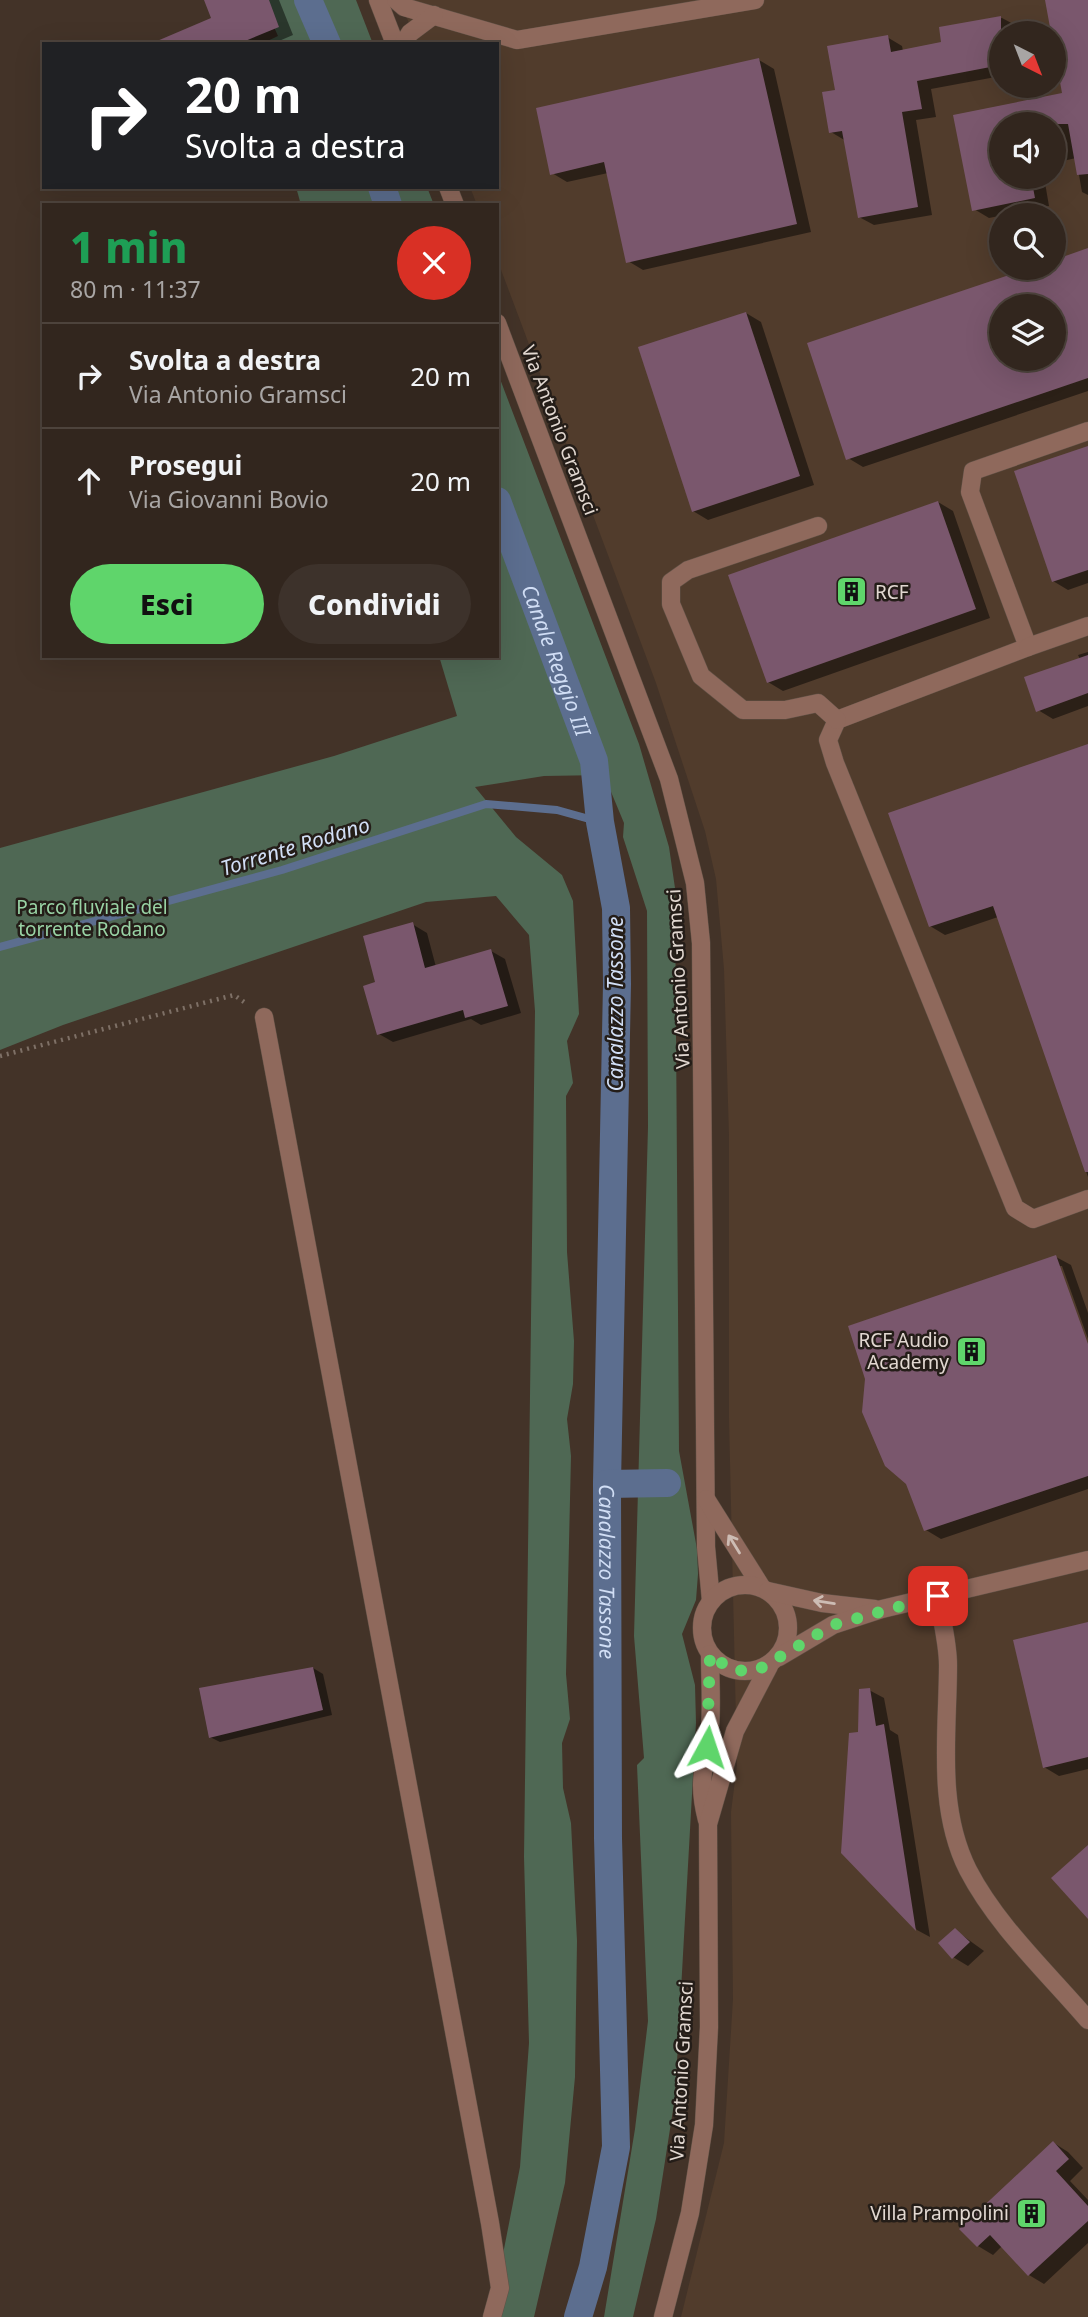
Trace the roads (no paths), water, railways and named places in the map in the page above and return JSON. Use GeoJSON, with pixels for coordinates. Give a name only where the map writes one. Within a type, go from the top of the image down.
{"type":"FeatureCollection","features":[{"type":"Feature","properties":{"kind":"street"},"geometry":{"type":"LineString","coordinates":[[378,0],[393,42]]}},
{"type":"Feature","properties":{"kind":"street"},"geometry":{"type":"LineString","coordinates":[[396,0],[404,7],[517,40]]}},
{"type":"Feature","properties":{"kind":"street"},"geometry":{"type":"LineString","coordinates":[[499,48],[517,40],[755,0]]}},
{"type":"Feature","properties":{"kind":"street"},"geometry":{"type":"LineString","coordinates":[[404,42],[410,33],[434,15]]}},
{"type":"Feature","properties":{"kind":"street","name":"Via Antonio Gramsci"},"geometry":{"type":"LineString","coordinates":[[499,328],[669,779],[695,883],[701,943],[706,1547],[711,1601],[702,1620],[702,1633],[710,1654],[710,1726],[701,1777],[701,1796],[708,1824],[709,2026],[704,2125],[690,2213],[663,2317]]}},
{"type":"Feature","properties":{"kind":"street"},"geometry":{"type":"LineString","coordinates":[[1028,647],[970,492],[973,471],[1088,431]]}},
{"type":"Feature","properties":{"kind":"street"},"geometry":{"type":"LineString","coordinates":[[818,526],[688,570],[671,582],[671,604],[701,676],[743,710],[785,710],[818,703],[837,720]]}},
{"type":"Feature","properties":{"kind":"street"},"geometry":{"type":"LineString","coordinates":[[1088,626],[837,720],[828,740],[1015,1208],[1033,1219],[1088,1199]]}},
{"type":"Feature","properties":{"kind":"street"},"geometry":{"type":"LineString","coordinates":[[264,1017],[490,2223],[500,2288],[492,2317]]}},
{"type":"Feature","properties":{"kind":"street","name":"Via Antonio Gramsci"},"geometry":{"type":"LineString","coordinates":[[706,1499],[765,1589],[785,1609],[789,1621],[789,1633],[735,1731],[708,1824]]}},
{"type":"Feature","properties":{"kind":"street"},"geometry":{"type":"LineString","coordinates":[[710,1654],[731,1670],[756,1671],[833,1625],[882,1609],[1088,1560]]}},
{"type":"Feature","properties":{"kind":"street"},"geometry":{"type":"LineString","coordinates":[[711,1601],[723,1591],[736,1586],[765,1589],[822,1603],[882,1609]]}},
{"type":"Feature","properties":{"kind":"street"},"geometry":{"type":"LineString","coordinates":[[938,1596],[948,1661],[945,1752],[952,1826],[963,1858],[990,1906],[1088,2020]]}},
{"type":"Feature","properties":{"kind":"waterway","name":"Canale Reggio III"},"geometry":{"type":"LineString","coordinates":[[308,0],[326,42]]}},
{"type":"Feature","properties":{"kind":"waterway","name":"Canale Reggio III"},"geometry":{"type":"LineString","coordinates":[[383,189],[387,203]]}},
{"type":"Feature","properties":{"kind":"waterway","name":"Canalazzo Tassone"},"geometry":{"type":"LineString","coordinates":[[499,506],[594,761],[600,822],[616,908],[617,984],[607,1484],[608,1838],[616,2147],[593,2267],[578,2317]]}},
{"type":"Feature","properties":{"kind":"waterway","name":"Torrente Rodano"},"geometry":{"type":"LineString","coordinates":[[0,947],[282,870],[486,804],[557,810],[600,822]]}},
{"type":"Feature","properties":{"kind":"waterway"},"geometry":{"type":"LineString","coordinates":[[607,1484],[667,1483]]}},
{"type":"Feature","properties":{"kind":"place","name":"RCF"},"geometry":{"type":"Point","coordinates":[852,592]}},
{"type":"Feature","properties":{"kind":"place","name":"RCF Audio Academy"},"geometry":{"type":"Point","coordinates":[972,1351]}},
{"type":"Feature","properties":{"kind":"place","name":"Villa Prampolini"},"geometry":{"type":"Point","coordinates":[1032,2213]}},
{"type":"Feature","properties":{"kind":"park label","name":"Parco fluviale del torrente Rodano"},"geometry":{"type":"Point","coordinates":[92,918]}}]}
